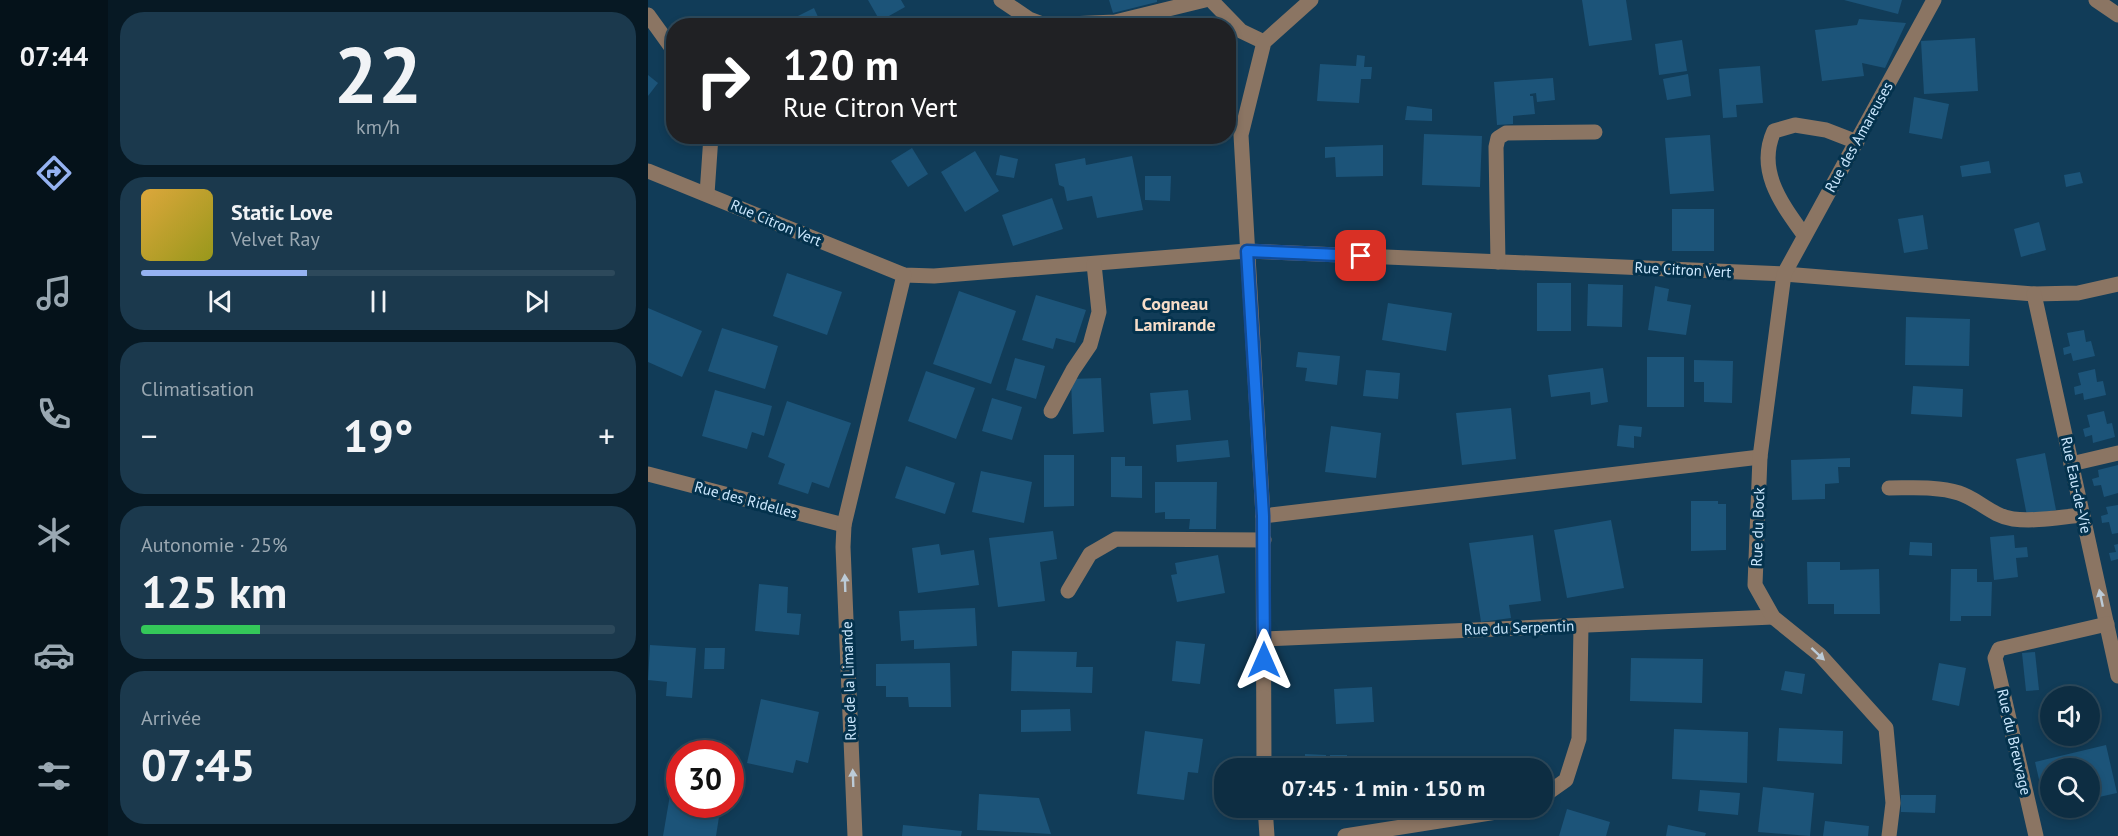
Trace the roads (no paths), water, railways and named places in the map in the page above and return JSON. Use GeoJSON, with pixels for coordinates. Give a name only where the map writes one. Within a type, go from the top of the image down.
{"type":"FeatureCollection","features":[{"type":"Feature","properties":{"kind":"street"},"geometry":{"type":"LineString","coordinates":[[1002,0],[1028,18]]}},
{"type":"Feature","properties":{"kind":"street"},"geometry":{"type":"LineString","coordinates":[[1131,18],[1205,0]]}},
{"type":"Feature","properties":{"kind":"street"},"geometry":{"type":"LineString","coordinates":[[1211,0],[1228,18]]}},
{"type":"Feature","properties":{"kind":"street"},"geometry":{"type":"LineString","coordinates":[[1264,758],[1264,540],[1241,135],[1264,42],[1311,0]]}},
{"type":"Feature","properties":{"kind":"street","name":"Rue des Amareuses"},"geometry":{"type":"LineString","coordinates":[[1784,274],[1934,0]]}},
{"type":"Feature","properties":{"kind":"street"},"geometry":{"type":"LineString","coordinates":[[2096,0],[2118,15]]}},
{"type":"Feature","properties":{"kind":"street"},"geometry":{"type":"LineString","coordinates":[[648,15],[666,40]]}},
{"type":"Feature","properties":{"kind":"street"},"geometry":{"type":"LineString","coordinates":[[1236,26],[1241,31],[1264,42]]}},
{"type":"Feature","properties":{"kind":"street"},"geometry":{"type":"LineString","coordinates":[[1804,235],[1777,196],[1768,165],[1768,144],[1774,131],[1796,125],[1826,130],[1857,142]]}},
{"type":"Feature","properties":{"kind":"street"},"geometry":{"type":"LineString","coordinates":[[1498,262],[1496,147],[1498,138],[1506,132],[1595,132]]}},
{"type":"Feature","properties":{"kind":"street"},"geometry":{"type":"LineString","coordinates":[[707,194],[710,144]]}},
{"type":"Feature","properties":{"kind":"street","name":"Rue Citron Vert"},"geometry":{"type":"LineString","coordinates":[[648,171],[904,275],[934,276],[1247,251],[1784,274],[2034,294],[2078,293],[2118,284]]}},
{"type":"Feature","properties":{"kind":"street"},"geometry":{"type":"LineString","coordinates":[[1051,411],[1073,370],[1090,345],[1099,312],[1094,264]]}},
{"type":"Feature","properties":{"kind":"street","name":"Rue du Bock"},"geometry":{"type":"LineString","coordinates":[[1784,274],[1760,457],[1755,585],[1773,617],[1820,655],[1886,728],[1893,803],[1889,836]]}},
{"type":"Feature","properties":{"kind":"street","name":"Rue de la Limande"},"geometry":{"type":"LineString","coordinates":[[855,836],[844,525],[904,275]]}},
{"type":"Feature","properties":{"kind":"street","name":"Rue Eau-de-Vie"},"geometry":{"type":"LineString","coordinates":[[2034,294],[2118,676]]}},
{"type":"Feature","properties":{"kind":"street"},"geometry":{"type":"LineString","coordinates":[[2071,464],[2118,453]]}},
{"type":"Feature","properties":{"kind":"street"},"geometry":{"type":"LineString","coordinates":[[1263,516],[1760,457]]}},
{"type":"Feature","properties":{"kind":"street","name":"Rue des Ridelles"},"geometry":{"type":"LineString","coordinates":[[648,474],[844,525]]}},
{"type":"Feature","properties":{"kind":"street"},"geometry":{"type":"LineString","coordinates":[[1889,488],[1947,489],[1961,494],[1996,514],[2011,519],[2028,520],[2083,515]]}},
{"type":"Feature","properties":{"kind":"street"},"geometry":{"type":"LineString","coordinates":[[1068,591],[1090,554],[1116,539],[1264,540]]}},
{"type":"Feature","properties":{"kind":"street","name":"Rue du Serpentin"},"geometry":{"type":"LineString","coordinates":[[1265,639],[1773,617]]}},
{"type":"Feature","properties":{"kind":"street","name":"Rue du Breuvage"},"geometry":{"type":"LineString","coordinates":[[2036,836],[1995,658],[1999,648],[2107,624]]}},
{"type":"Feature","properties":{"kind":"street"},"geometry":{"type":"LineString","coordinates":[[1553,789],[1566,780],[1579,739],[1581,626]]}},
{"type":"Feature","properties":{"kind":"street"},"geometry":{"type":"LineString","coordinates":[[1266,818],[1267,836]]}},
{"type":"Feature","properties":{"kind":"street"},"geometry":{"type":"LineString","coordinates":[[1345,836],[1459,818]]}},
{"type":"Feature","properties":{"kind":"district","name":"Cogneau Lamirande"},"geometry":{"type":"Point","coordinates":[1175,314]}}]}
